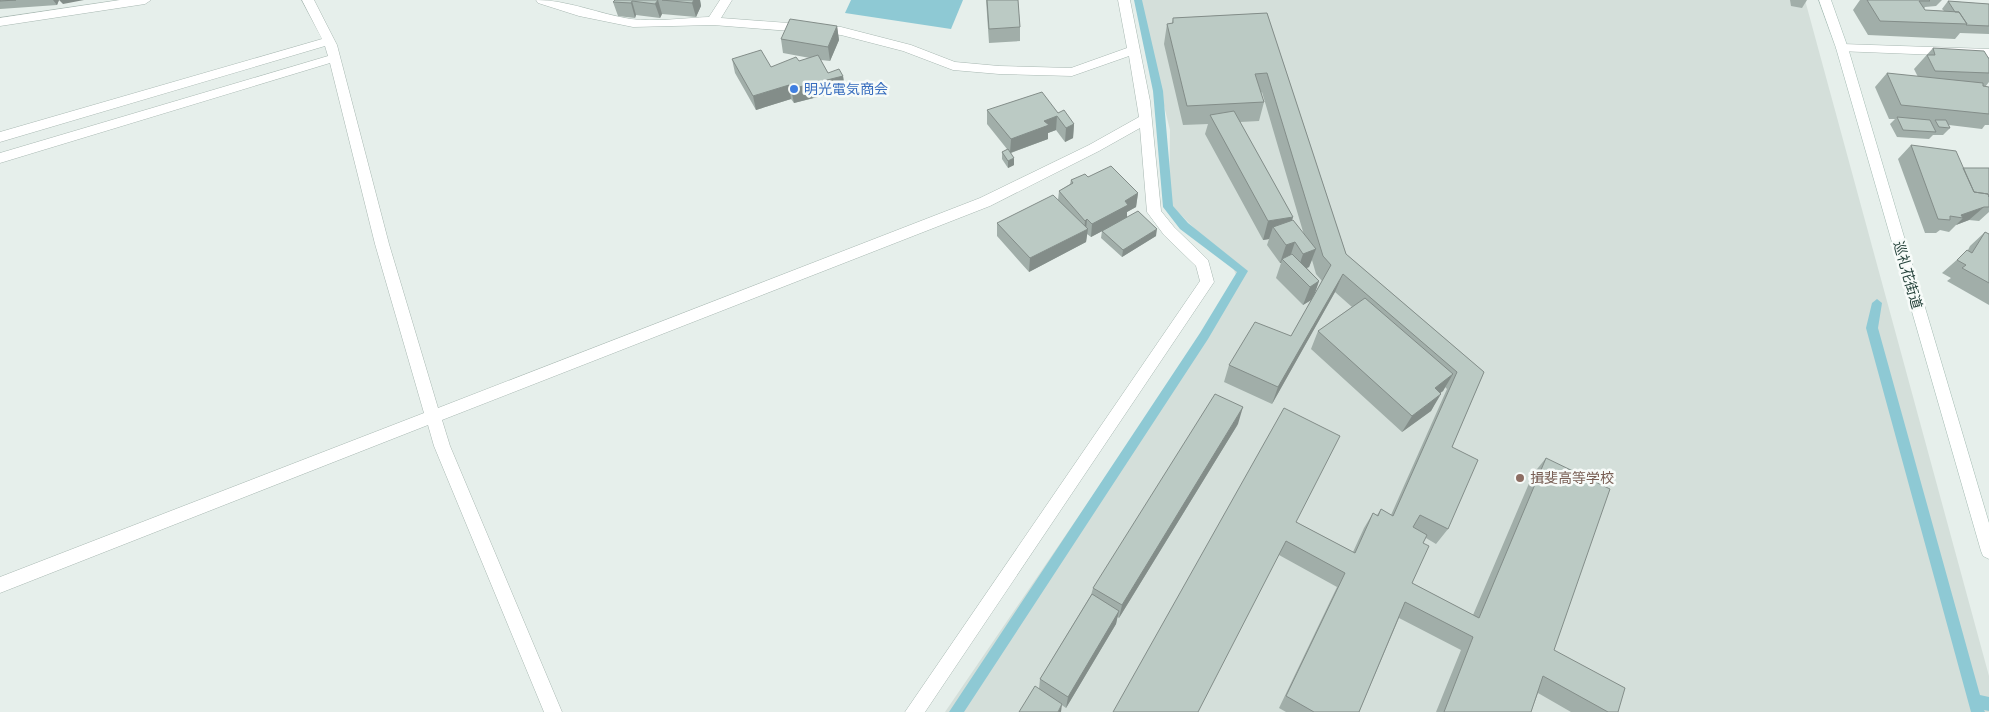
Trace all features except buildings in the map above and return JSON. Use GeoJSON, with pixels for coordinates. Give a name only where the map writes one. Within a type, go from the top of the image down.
{"type":"FeatureCollection","features":[{"type":"Feature","properties":{"kind":"street"},"geometry":{"type":"LineString","coordinates":[[0,22],[145,0]]}},
{"type":"Feature","properties":{"kind":"street"},"geometry":{"type":"LineString","coordinates":[[308,0],[329,41],[382,244],[442,446],[553,712]]}},
{"type":"Feature","properties":{"kind":"street"},"geometry":{"type":"LineString","coordinates":[[542,0],[579,12],[633,23],[713,21],[841,31],[907,48],[953,66],[999,70],[1072,72],[1134,50]]}},
{"type":"Feature","properties":{"kind":"street"},"geometry":{"type":"LineString","coordinates":[[713,21],[726,0]]}},
{"type":"Feature","properties":{"kind":"street"},"geometry":{"type":"LineString","coordinates":[[914,712],[1207,282],[1203,264],[1169,231],[1154,212],[1144,120],[1144,102],[1124,0]]}},
{"type":"Feature","properties":{"kind":"street","name":"巡礼花街道"},"geometry":{"type":"LineString","coordinates":[[1825,0],[1842,48],[1989,551]]}},
{"type":"Feature","properties":{"kind":"street"},"geometry":{"type":"LineString","coordinates":[[0,137],[329,41]]}},
{"type":"Feature","properties":{"kind":"street"},"geometry":{"type":"LineString","coordinates":[[1842,48],[1989,53]]}},
{"type":"Feature","properties":{"kind":"street"},"geometry":{"type":"LineString","coordinates":[[0,158],[334,58]]}},
{"type":"Feature","properties":{"kind":"street"},"geometry":{"type":"LineString","coordinates":[[0,585],[986,202],[1094,148],[1144,120]]}},
{"type":"Feature","properties":{"kind":"shaded area","name":"揖斐高等学校"},"geometry":{"type":"Polygon","coordinates":[[[1138,0],[1805,0],[1989,676],[1989,712],[945,712],[1239,281],[1232,266],[1169,203],[1170,130],[1138,0]]]}},
{"type":"Feature","properties":{"kind":"water"},"geometry":{"type":"Polygon","coordinates":[[[851,0],[963,0],[951,29],[845,13],[851,0]]]}},
{"type":"Feature","properties":{"kind":"waterway"},"geometry":{"type":"LineString","coordinates":[[956,712],[1204,336],[1243,271],[1184,226],[1168,207],[1158,91],[1138,0]]}},
{"type":"Feature","properties":{"kind":"waterway"},"geometry":{"type":"LineString","coordinates":[[1877,303],[1872,328],[1978,712]]}},
{"type":"Feature","properties":{"kind":"waterway"},"geometry":{"type":"LineString","coordinates":[[1975,701],[1989,704]]}},
{"type":"Feature","properties":{"kind":"place","name":"明光電気商会"},"geometry":{"type":"Point","coordinates":[794,89]}},
{"type":"Feature","properties":{"kind":"place","name":"揖斐高等学校"},"geometry":{"type":"Point","coordinates":[1520,478]}}]}
